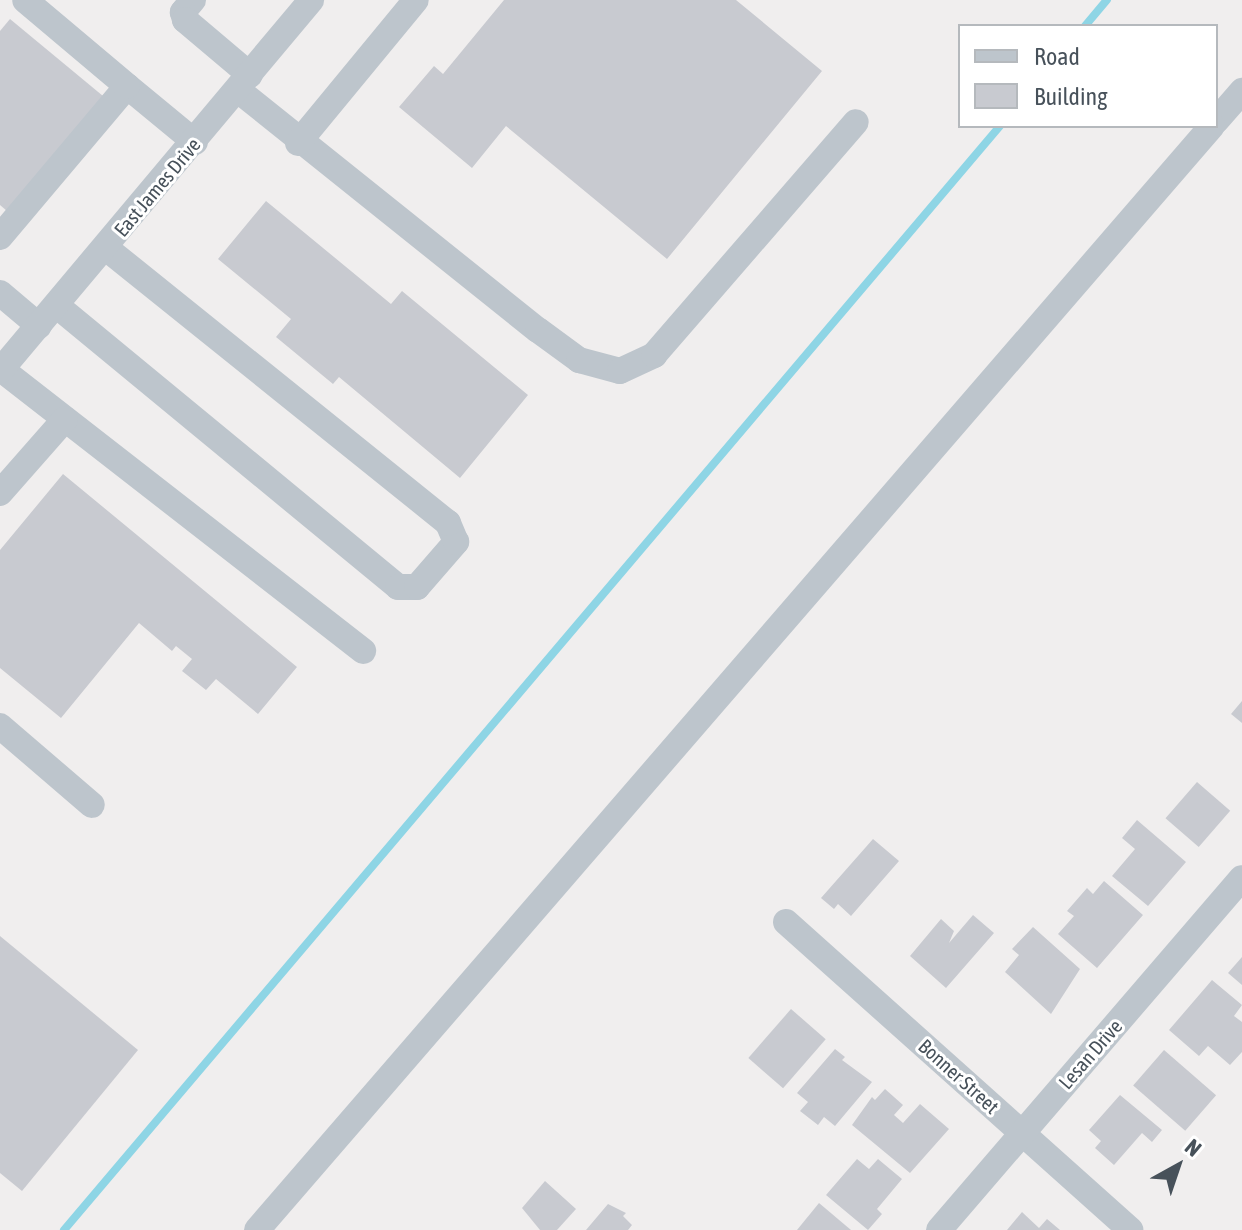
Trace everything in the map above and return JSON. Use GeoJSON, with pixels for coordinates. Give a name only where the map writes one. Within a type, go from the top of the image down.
{"type":"FeatureCollection","features":[{"type":"Feature","properties":{"kind":"street"},"geometry":{"type":"LineString","coordinates":[[25,0],[195,142]]}},
{"type":"Feature","properties":{"kind":"street"},"geometry":{"type":"LineString","coordinates":[[193,0],[183,12],[185,20],[298,143],[579,360],[620,371],[654,355],[856,122]]}},
{"type":"Feature","properties":{"kind":"street","name":"East James Drive"},"geometry":{"type":"LineString","coordinates":[[1,370],[311,0]]}},
{"type":"Feature","properties":{"kind":"street"},"geometry":{"type":"LineString","coordinates":[[298,143],[416,0]]}},
{"type":"Feature","properties":{"kind":"street"},"geometry":{"type":"LineString","coordinates":[[0,237],[127,86]]}},
{"type":"Feature","properties":{"kind":"street"},"geometry":{"type":"LineString","coordinates":[[1218,119],[1242,91]]}},
{"type":"Feature","properties":{"kind":"street"},"geometry":{"type":"LineString","coordinates":[[257,1230],[1210,128]]}},
{"type":"Feature","properties":{"kind":"street"},"geometry":{"type":"LineString","coordinates":[[56,305],[398,587],[417,587],[456,542],[448,523],[105,247]]}},
{"type":"Feature","properties":{"kind":"street"},"geometry":{"type":"LineString","coordinates":[[0,293],[39,326]]}},
{"type":"Feature","properties":{"kind":"street"},"geometry":{"type":"LineString","coordinates":[[1,370],[363,651]]}},
{"type":"Feature","properties":{"kind":"street"},"geometry":{"type":"LineString","coordinates":[[0,493],[65,419]]}},
{"type":"Feature","properties":{"kind":"street"},"geometry":{"type":"LineString","coordinates":[[0,726],[92,805]]}},
{"type":"Feature","properties":{"kind":"street","name":"Lesan Drive"},"geometry":{"type":"LineString","coordinates":[[939,1230],[1242,878]]}},
{"type":"Feature","properties":{"kind":"street","name":"Bonner Street"},"geometry":{"type":"LineString","coordinates":[[786,922],[1131,1230]]}},
{"type":"Feature","properties":{"kind":"building"},"geometry":{"type":"Polygon","coordinates":[[[504,0],[736,0],[822,71],[667,259],[506,126],[472,168],[399,107],[434,66],[443,74],[504,0]]]}},
{"type":"Feature","properties":{"kind":"building"},"geometry":{"type":"Polygon","coordinates":[[[10,19],[103,96],[7,211],[0,205],[0,31],[10,19]]]}},
{"type":"Feature","properties":{"kind":"building"},"geometry":{"type":"Polygon","coordinates":[[[266,201],[391,304],[402,291],[528,395],[460,478],[339,377],[333,384],[276,337],[291,319],[218,259],[266,201]]]}},
{"type":"Feature","properties":{"kind":"building"},"geometry":{"type":"Polygon","coordinates":[[[63,474],[297,667],[258,714],[216,679],[206,690],[182,671],[192,659],[176,646],[172,651],[139,623],[61,718],[0,668],[0,550],[63,474]]]}},
{"type":"Feature","properties":{"kind":"building"},"geometry":{"type":"Polygon","coordinates":[[[1242,701],[1242,723],[1231,714],[1242,701]]]}},
{"type":"Feature","properties":{"kind":"building"},"geometry":{"type":"Polygon","coordinates":[[[1197,782],[1230,811],[1199,847],[1166,818],[1197,782]]]}},
{"type":"Feature","properties":{"kind":"building"},"geometry":{"type":"Polygon","coordinates":[[[1137,820],[1186,862],[1148,906],[1112,876],[1135,849],[1122,838],[1137,820]]]}},
{"type":"Feature","properties":{"kind":"building"},"geometry":{"type":"Polygon","coordinates":[[[873,839],[899,861],[851,916],[838,904],[834,909],[821,898],[873,839]]]}},
{"type":"Feature","properties":{"kind":"building"},"geometry":{"type":"Polygon","coordinates":[[[1104,881],[1143,915],[1097,968],[1058,934],[1074,916],[1067,911],[1087,888],[1093,894],[1104,881]]]}},
{"type":"Feature","properties":{"kind":"building"},"geometry":{"type":"Polygon","coordinates":[[[973,915],[994,933],[946,988],[910,956],[941,919],[954,931],[949,943],[973,915]]]}},
{"type":"Feature","properties":{"kind":"building"},"geometry":{"type":"Polygon","coordinates":[[[1033,927],[1080,969],[1051,1014],[1005,972],[1019,955],[1012,949],[1033,927]]]}},
{"type":"Feature","properties":{"kind":"building"},"geometry":{"type":"Polygon","coordinates":[[[0,936],[138,1050],[22,1191],[0,1173],[0,936]]]}},
{"type":"Feature","properties":{"kind":"building"},"geometry":{"type":"Polygon","coordinates":[[[1242,957],[1242,985],[1228,973],[1242,957]]]}},
{"type":"Feature","properties":{"kind":"building"},"geometry":{"type":"Polygon","coordinates":[[[1212,980],[1242,1005],[1234,1016],[1242,1022],[1242,1052],[1230,1065],[1208,1046],[1199,1056],[1169,1030],[1212,980]]]}},
{"type":"Feature","properties":{"kind":"building"},"geometry":{"type":"Polygon","coordinates":[[[791,1009],[826,1039],[783,1088],[748,1058],[791,1009]]]}},
{"type":"Feature","properties":{"kind":"building"},"geometry":{"type":"Polygon","coordinates":[[[835,1049],[845,1057],[842,1060],[872,1082],[835,1126],[824,1117],[818,1125],[800,1111],[808,1102],[797,1093],[835,1049]]]}},
{"type":"Feature","properties":{"kind":"building"},"geometry":{"type":"Polygon","coordinates":[[[1164,1050],[1216,1095],[1185,1131],[1133,1085],[1164,1050]]]}},
{"type":"Feature","properties":{"kind":"building"},"geometry":{"type":"Polygon","coordinates":[[[885,1089],[903,1105],[894,1115],[903,1123],[920,1104],[949,1129],[910,1173],[852,1125],[872,1097],[875,1100],[885,1089]]]}},
{"type":"Feature","properties":{"kind":"building"},"geometry":{"type":"Polygon","coordinates":[[[1120,1095],[1162,1130],[1152,1142],[1142,1133],[1114,1165],[1095,1148],[1101,1141],[1089,1130],[1120,1095]]]}},
{"type":"Feature","properties":{"kind":"building"},"geometry":{"type":"Polygon","coordinates":[[[857,1159],[869,1169],[878,1159],[902,1179],[877,1209],[882,1214],[868,1230],[826,1195],[857,1159]]]}},
{"type":"Feature","properties":{"kind":"building"},"geometry":{"type":"Polygon","coordinates":[[[545,1181],[576,1209],[557,1230],[540,1230],[522,1208],[545,1181]]]}},
{"type":"Feature","properties":{"kind":"building"},"geometry":{"type":"Polygon","coordinates":[[[819,1203],[851,1230],[797,1230],[819,1203]]]}},
{"type":"Feature","properties":{"kind":"building"},"geometry":{"type":"Polygon","coordinates":[[[608,1204],[626,1213],[623,1216],[632,1225],[628,1230],[586,1230],[608,1204]]]}},
{"type":"Feature","properties":{"kind":"building"},"geometry":{"type":"Polygon","coordinates":[[[1022,1212],[1039,1228],[1047,1219],[1060,1230],[1007,1230],[1022,1212]]]}},
{"type":"Feature","properties":{"kind":"waterway"},"geometry":{"type":"LineString","coordinates":[[1087,24],[1107,0]]}},
{"type":"Feature","properties":{"kind":"waterway"},"geometry":{"type":"LineString","coordinates":[[64,1230],[998,128]]}}]}
